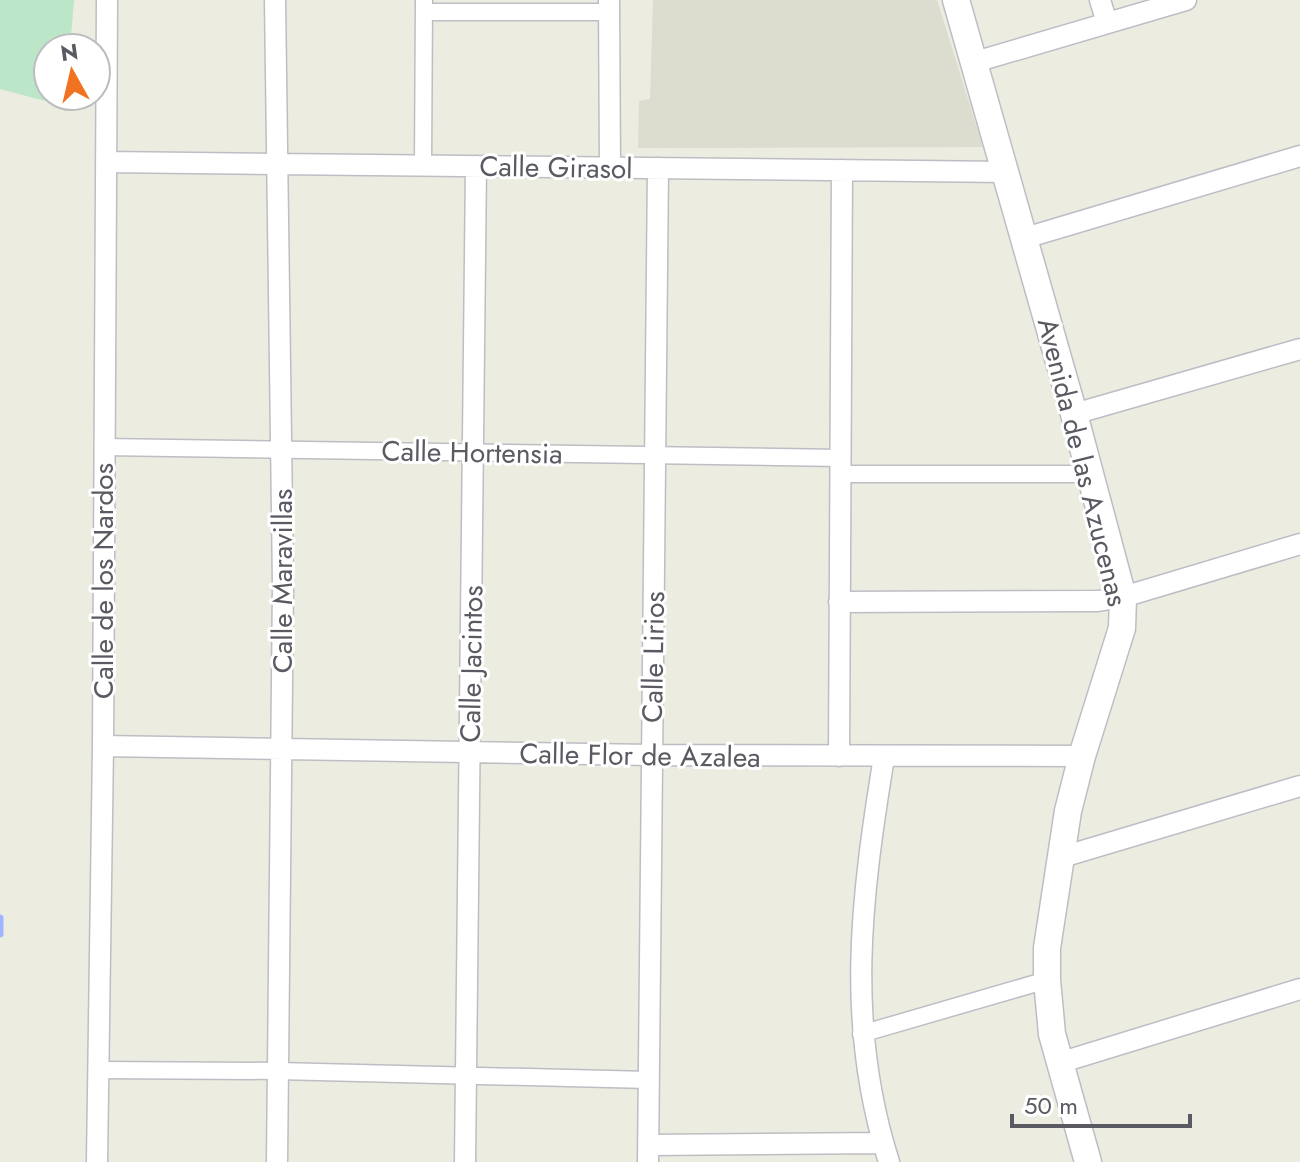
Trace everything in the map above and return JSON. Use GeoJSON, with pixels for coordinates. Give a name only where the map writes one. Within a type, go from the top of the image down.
{"type":"FeatureCollection","features":[{"type":"Feature","properties":{"kind":"street","name":"Calle de los Nardos"},"geometry":{"type":"LineString","coordinates":[[97,1162],[103,746],[107,0]]}},
{"type":"Feature","properties":{"kind":"street","name":"Calle Maravillas"},"geometry":{"type":"LineString","coordinates":[[275,0],[282,449],[277,1162]]}},
{"type":"Feature","properties":{"kind":"street","name":"Avenida de las Azucenas"},"geometry":{"type":"LineString","coordinates":[[956,0],[1123,597],[1120,638],[1082,756],[1059,858],[1047,948],[1048,1008],[1059,1063],[1088,1162]]}},
{"type":"Feature","properties":{"kind":"street"},"geometry":{"type":"LineString","coordinates":[[1100,0],[1107,23]]}},
{"type":"Feature","properties":{"kind":"street"},"geometry":{"type":"LineString","coordinates":[[975,62],[1186,0]]}},
{"type":"Feature","properties":{"kind":"street"},"geometry":{"type":"LineString","coordinates":[[423,165],[424,6],[609,6],[610,168]]}},
{"type":"Feature","properties":{"kind":"street"},"geometry":{"type":"LineString","coordinates":[[1025,238],[1300,156]]}},
{"type":"Feature","properties":{"kind":"street","name":"Calle Girasol"},"geometry":{"type":"LineString","coordinates":[[106,162],[1006,172]]}},
{"type":"Feature","properties":{"kind":"street","name":"Calle Jacintos"},"geometry":{"type":"LineString","coordinates":[[465,1162],[476,166]]}},
{"type":"Feature","properties":{"kind":"street","name":"Calle Lirios"},"geometry":{"type":"LineString","coordinates":[[658,168],[649,1154],[886,1152]]}},
{"type":"Feature","properties":{"kind":"street"},"geometry":{"type":"LineString","coordinates":[[839,756],[842,170]]}},
{"type":"Feature","properties":{"kind":"street"},"geometry":{"type":"LineString","coordinates":[[1074,414],[1300,349]]}},
{"type":"Feature","properties":{"kind":"street","name":"Calle Hortensia"},"geometry":{"type":"LineString","coordinates":[[104,447],[655,455],[840,466],[1091,474]]}},
{"type":"Feature","properties":{"kind":"street"},"geometry":{"type":"LineString","coordinates":[[839,602],[1072,603],[1123,597],[1300,544]]}},
{"type":"Feature","properties":{"kind":"street","name":"Calle Flor de Azalea"},"geometry":{"type":"LineString","coordinates":[[103,746],[652,755],[1082,756]]}},
{"type":"Feature","properties":{"kind":"street"},"geometry":{"type":"LineString","coordinates":[[884,757],[867,883],[860,991],[861,1034],[869,1088],[886,1152]]}},
{"type":"Feature","properties":{"kind":"street"},"geometry":{"type":"LineString","coordinates":[[1059,858],[1300,786]]}},
{"type":"Feature","properties":{"kind":"street"},"geometry":{"type":"LineString","coordinates":[[861,1034],[1047,980]]}},
{"type":"Feature","properties":{"kind":"street"},"geometry":{"type":"LineString","coordinates":[[1059,1063],[1300,989]]}},
{"type":"Feature","properties":{"kind":"street"},"geometry":{"type":"LineString","coordinates":[[98,1070],[649,1080]]}},
{"type":"Feature","properties":{"kind":"shaded area"},"geometry":{"type":"Polygon","coordinates":[[[653,0],[937,0],[983,147],[638,148],[639,101],[650,99],[653,0]]]}},
{"type":"Feature","properties":{"kind":"green space"},"geometry":{"type":"Polygon","coordinates":[[[0,0],[74,0],[71,32],[32,32],[32,98],[0,89],[0,0]]]}},
{"type":"Feature","properties":{"kind":"waterway"},"geometry":{"type":"LineString","coordinates":[[0,918],[0,934]]}}]}
